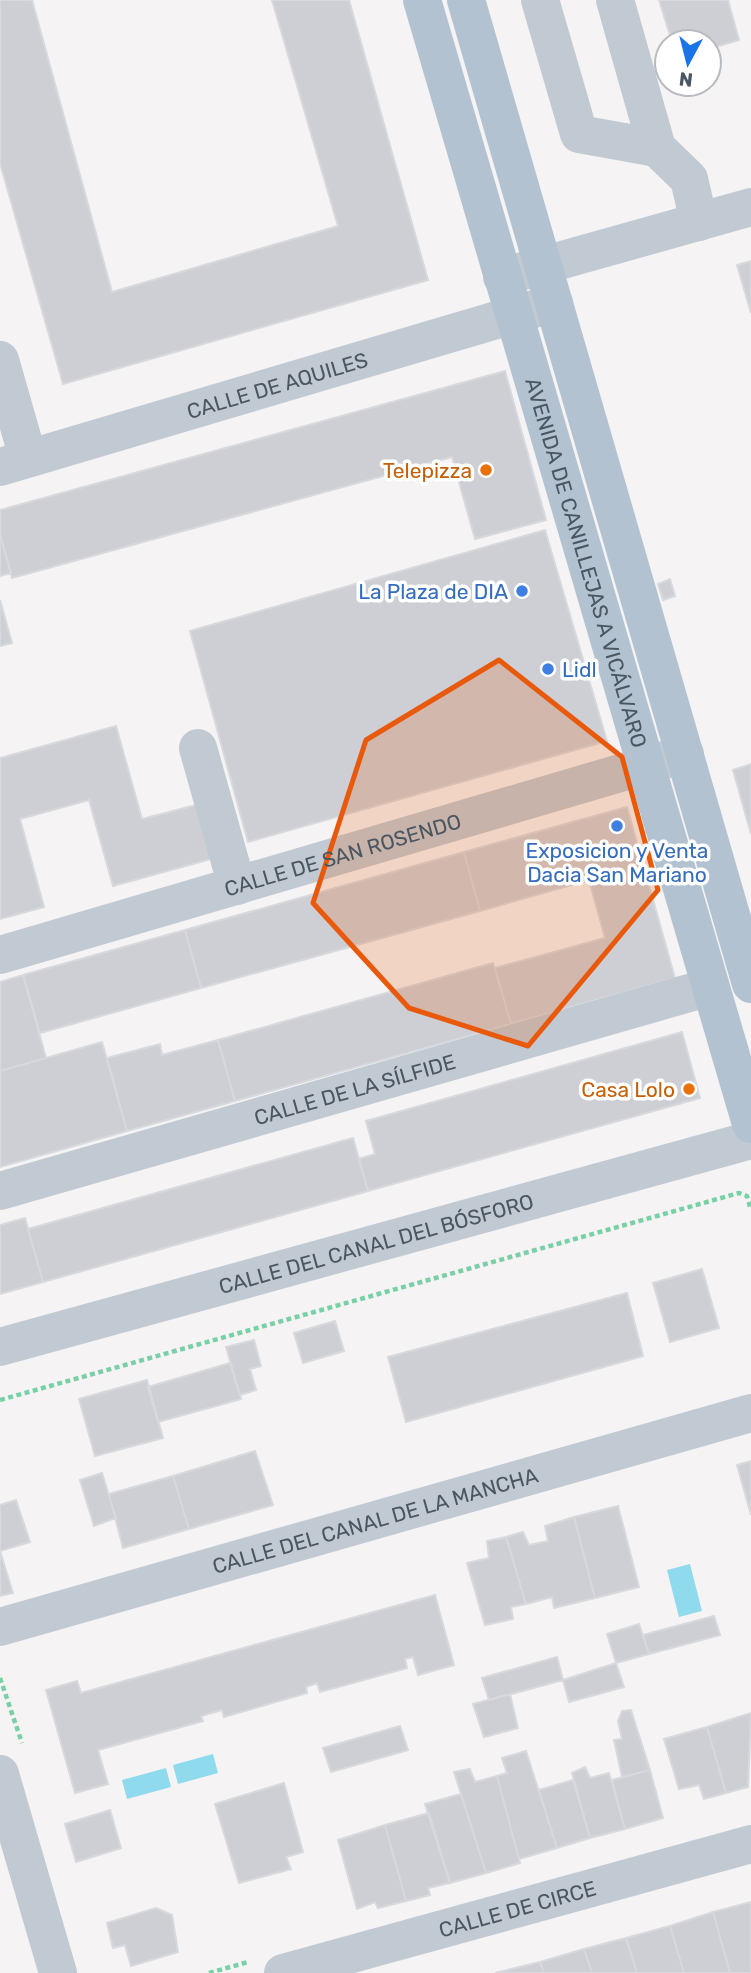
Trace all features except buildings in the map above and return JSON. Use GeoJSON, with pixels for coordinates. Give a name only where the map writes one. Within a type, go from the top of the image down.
{"type":"FeatureCollection","features":[{"type":"Feature","properties":{"kind":"main road","name":"AVENIDA DE CANILLEJAS A VICÁLVARO"},"geometry":{"type":"LineString","coordinates":[[422,0],[649,766],[751,1124]]}},
{"type":"Feature","properties":{"kind":"main road","name":"AVENIDA DE CANILLEJAS A VICÁLVARO"},"geometry":{"type":"LineString","coordinates":[[466,0],[751,984]]}},
{"type":"Feature","properties":{"kind":"street"},"geometry":{"type":"LineString","coordinates":[[540,0],[579,134],[657,148]]}},
{"type":"Feature","properties":{"kind":"street"},"geometry":{"type":"LineString","coordinates":[[615,0],[657,148],[689,179],[699,222]]}},
{"type":"Feature","properties":{"kind":"street"},"geometry":{"type":"LineString","coordinates":[[502,277],[751,207]]}},
{"type":"Feature","properties":{"kind":"street","name":"CALLE DE AQUILES"},"geometry":{"type":"LineString","coordinates":[[14,463],[554,303]]}},
{"type":"Feature","properties":{"kind":"street"},"geometry":{"type":"LineString","coordinates":[[0,360],[14,463]]}},
{"type":"Feature","properties":{"kind":"street"},"geometry":{"type":"LineString","coordinates":[[198,748],[237,886]]}},
{"type":"Feature","properties":{"kind":"street","name":"CALLE DE SAN ROSENDO"},"geometry":{"type":"LineString","coordinates":[[0,956],[685,754]]}},
{"type":"Feature","properties":{"kind":"street","name":"CALLE DE LA SÍLFIDE"},"geometry":{"type":"LineString","coordinates":[[0,1191],[710,987]]}},
{"type":"Feature","properties":{"kind":"street","name":"CALLE DEL CANAL DEL BÓSFORO"},"geometry":{"type":"LineString","coordinates":[[0,1347],[751,1140]]}},
{"type":"Feature","properties":{"kind":"street","name":"CALLE DEL CANAL DE LA MANCHA"},"geometry":{"type":"LineString","coordinates":[[0,1628],[751,1413]]}},
{"type":"Feature","properties":{"kind":"street"},"geometry":{"type":"LineString","coordinates":[[0,1774],[58,1973]]}},
{"type":"Feature","properties":{"kind":"street","name":"CALLE DE CIRCE"},"geometry":{"type":"LineString","coordinates":[[283,1973],[751,1844]]}},
{"type":"Feature","properties":{"kind":"path"},"geometry":{"type":"LineString","coordinates":[[0,1400],[739,1193],[747,1196],[751,1210]]}},
{"type":"Feature","properties":{"kind":"highlighted area"},"geometry":{"type":"Polygon","coordinates":[[[499,660],[622,757],[658,890],[528,1046],[409,1008],[313,903],[366,740],[499,660]]]}},
{"type":"Feature","properties":{"kind":"water"},"geometry":{"type":"Polygon","coordinates":[[[690,1564],[702,1611],[679,1617],[667,1570],[690,1564]]]}},
{"type":"Feature","properties":{"kind":"water"},"geometry":{"type":"Polygon","coordinates":[[[213,1754],[218,1773],[178,1784],[173,1765],[213,1754]]]}},
{"type":"Feature","properties":{"kind":"water"},"geometry":{"type":"Polygon","coordinates":[[[166,1768],[171,1787],[127,1799],[122,1780],[166,1768]]]}},
{"type":"Feature","properties":{"kind":"place","name":"Telepizza"},"geometry":{"type":"Point","coordinates":[486,470]}},
{"type":"Feature","properties":{"kind":"place","name":"La Plaza de DIA"},"geometry":{"type":"Point","coordinates":[522,591]}},
{"type":"Feature","properties":{"kind":"place","name":"Lidl"},"geometry":{"type":"Point","coordinates":[548,669]}},
{"type":"Feature","properties":{"kind":"place","name":"Exposicion y Venta Dacia San Mariano"},"geometry":{"type":"Point","coordinates":[617,826]}},
{"type":"Feature","properties":{"kind":"place","name":"Casa Lolo"},"geometry":{"type":"Point","coordinates":[689,1089]}}]}
